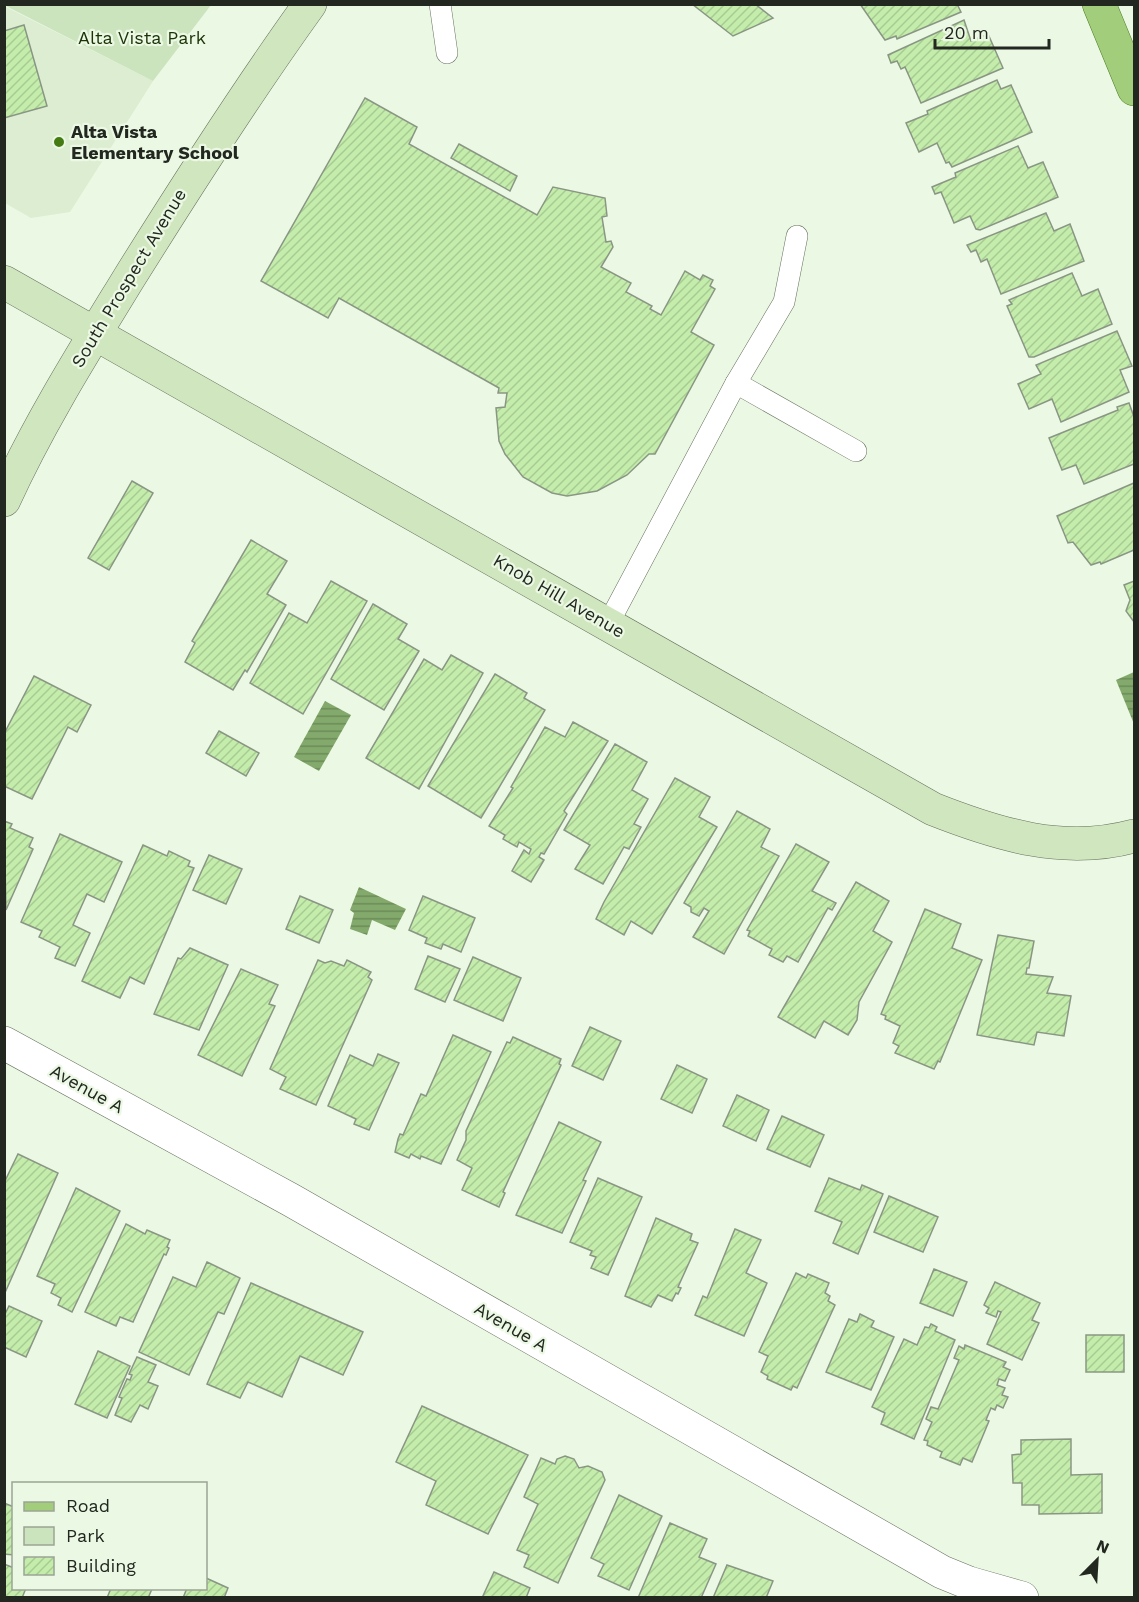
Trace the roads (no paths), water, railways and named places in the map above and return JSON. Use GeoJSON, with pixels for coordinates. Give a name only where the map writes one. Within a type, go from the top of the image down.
{"type":"FeatureCollection","features":[{"type":"Feature","properties":{"kind":"main road"},"geometry":{"type":"LineString","coordinates":[[1099,4],[1134,89]]}},
{"type":"Feature","properties":{"kind":"street","name":"South Prospect Avenue"},"geometry":{"type":"LineString","coordinates":[[4,500],[20,466],[94,332],[242,98],[310,4]]}},
{"type":"Feature","properties":{"kind":"street","name":"Knob Hill Avenue"},"geometry":{"type":"LineString","coordinates":[[4,282],[933,809],[985,830],[1051,844],[1107,844],[1134,836]]}},
{"type":"Feature","properties":{"kind":"street","name":"Avenue A"},"geometry":{"type":"LineString","coordinates":[[4,1043],[291,1200],[942,1572],[969,1583],[1022,1598]]}},
{"type":"Feature","properties":{"kind":"lane"},"geometry":{"type":"LineString","coordinates":[[440,4],[447,53]]}},
{"type":"Feature","properties":{"kind":"lane"},"geometry":{"type":"LineString","coordinates":[[609,624],[736,383],[784,302],[797,236]]}},
{"type":"Feature","properties":{"kind":"lane"},"geometry":{"type":"LineString","coordinates":[[736,383],[856,451]]}},
{"type":"Feature","properties":{"kind":"place","name":"Alta Vista Elementary School"},"geometry":{"type":"Point","coordinates":[59,142]}},
{"type":"Feature","properties":{"kind":"park label","name":"Alta Vista Park"},"geometry":{"type":"Point","coordinates":[142,38]}}]}
